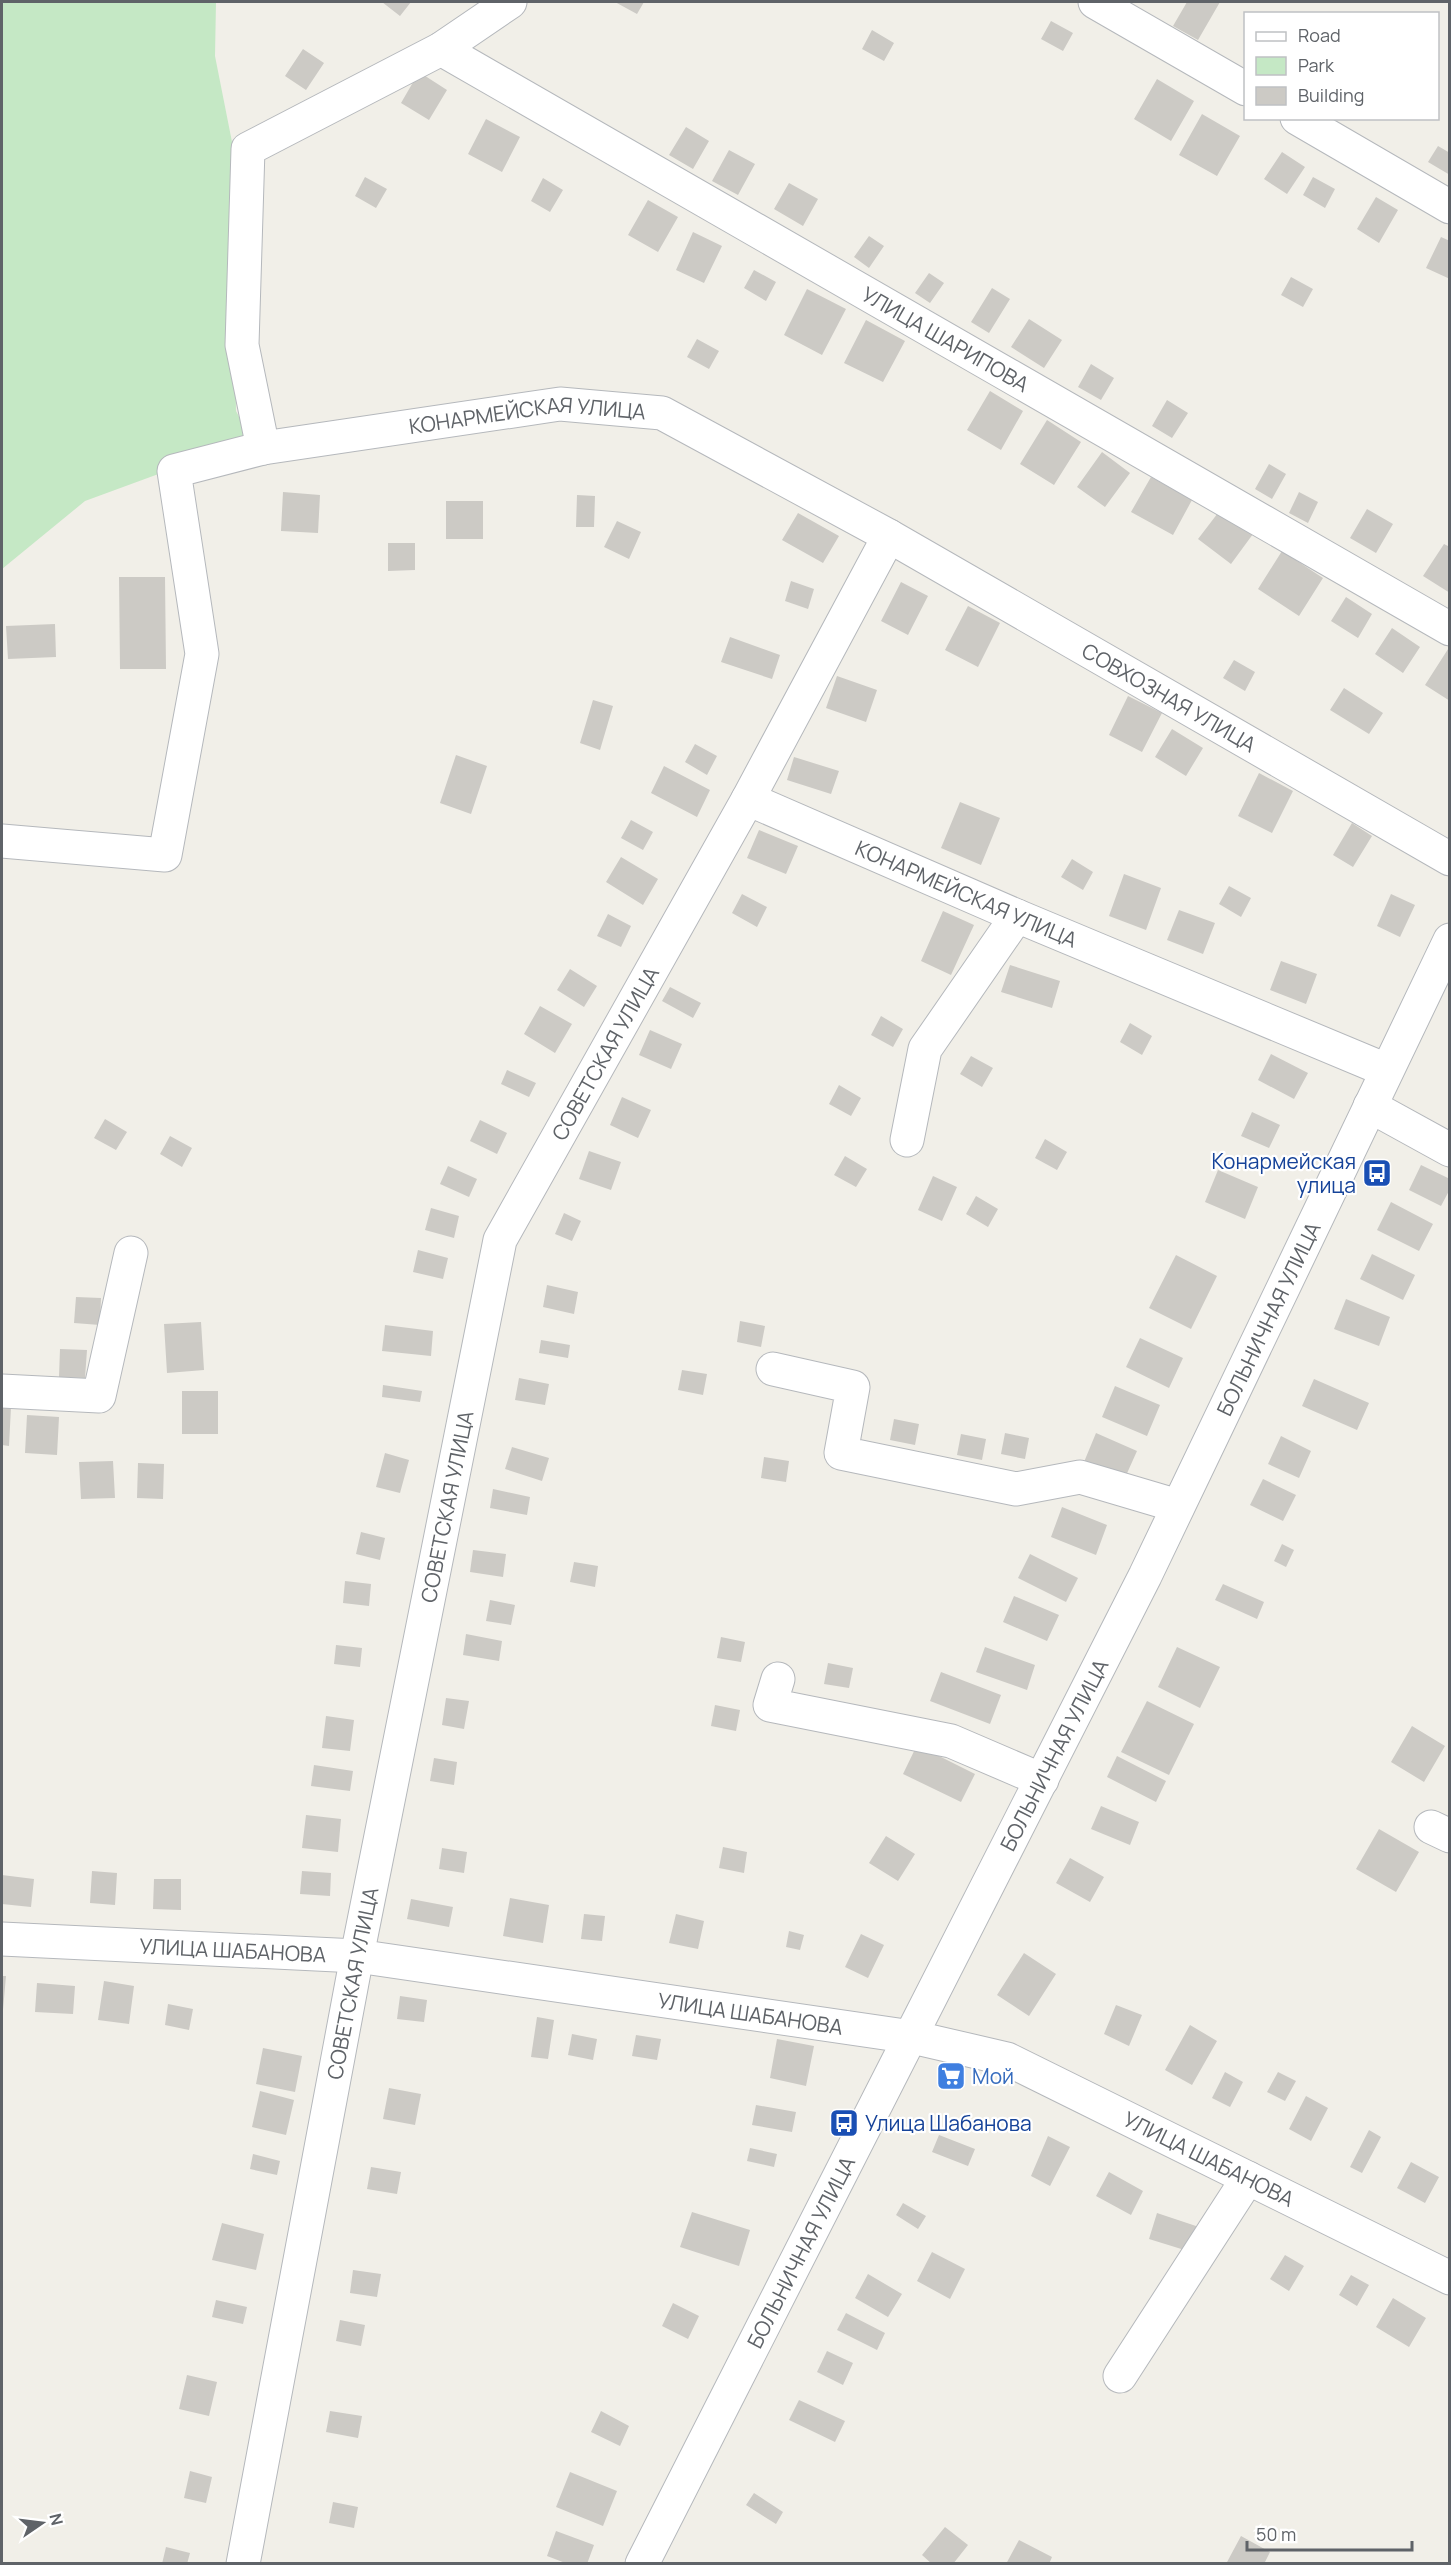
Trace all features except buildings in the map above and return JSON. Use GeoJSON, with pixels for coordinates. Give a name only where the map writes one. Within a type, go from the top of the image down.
{"type":"FeatureCollection","features":[{"type":"Feature","properties":{"kind":"street"},"geometry":{"type":"LineString","coordinates":[[263,448],[242,345],[248,149],[441,49],[510,2]]}},
{"type":"Feature","properties":{"kind":"street"},"geometry":{"type":"LineString","coordinates":[[1095,2],[1244,88]]}},
{"type":"Feature","properties":{"kind":"street","name":"УЛИЦА ШАРИПОВА"},"geometry":{"type":"LineString","coordinates":[[441,49],[1449,629]]}},
{"type":"Feature","properties":{"kind":"street"},"geometry":{"type":"LineString","coordinates":[[1300,120],[1449,207]]}},
{"type":"Feature","properties":{"kind":"street","name":"КОНАРМЕЙСКАЯ УЛИЦА"},"geometry":{"type":"LineString","coordinates":[[2,841],[165,855],[202,654],[174,471],[263,448],[560,404],[662,412],[889,536]]}},
{"type":"Feature","properties":{"kind":"street","name":"СОВЕТСКАЯ УЛИЦА"},"geometry":{"type":"LineString","coordinates":[[243,2564],[357,1956],[500,1240],[748,799],[889,536]]}},
{"type":"Feature","properties":{"kind":"street","name":"СОВХОЗНАЯ УЛИЦА"},"geometry":{"type":"LineString","coordinates":[[889,536],[1449,859]]}},
{"type":"Feature","properties":{"kind":"street","name":"КОНАРМЕЙСКАЯ УЛИЦА"},"geometry":{"type":"LineString","coordinates":[[748,799],[1017,916],[1386,1070]]}},
{"type":"Feature","properties":{"kind":"street"},"geometry":{"type":"LineString","coordinates":[[907,1140],[925,1049],[1017,916]]}},
{"type":"Feature","properties":{"kind":"street","name":"БОЛЬНИЧНАЯ УЛИЦА"},"geometry":{"type":"LineString","coordinates":[[642,2564],[1042,1780],[1178,1506],[1449,940]]}},
{"type":"Feature","properties":{"kind":"street"},"geometry":{"type":"LineString","coordinates":[[1370,1106],[1449,1150]]}},
{"type":"Feature","properties":{"kind":"street"},"geometry":{"type":"LineString","coordinates":[[2,1391],[99,1396],[131,1253]]}},
{"type":"Feature","properties":{"kind":"street"},"geometry":{"type":"LineString","coordinates":[[772,1369],[853,1387],[841,1453],[1016,1489],[1080,1477],[1178,1506]]}},
{"type":"Feature","properties":{"kind":"street"},"geometry":{"type":"LineString","coordinates":[[778,1679],[770,1705],[951,1741],[1042,1780]]}},
{"type":"Feature","properties":{"kind":"street","name":"УЛИЦА ШАБАНОВА"},"geometry":{"type":"LineString","coordinates":[[2,1939],[357,1956],[912,2037],[1007,2059],[1449,2278]]}},
{"type":"Feature","properties":{"kind":"street"},"geometry":{"type":"LineString","coordinates":[[1120,2376],[1248,2178]]}},
{"type":"Feature","properties":{"kind":"green space"},"geometry":{"type":"Polygon","coordinates":[[[2,2],[216,2],[215,56],[232,142],[236,411],[251,440],[85,501],[2,569],[2,2]]]}},
{"type":"Feature","properties":{"kind":"place","name":"Конармейская улица"},"geometry":{"type":"Point","coordinates":[1377,1173]}},
{"type":"Feature","properties":{"kind":"place","name":"Мой"},"geometry":{"type":"Point","coordinates":[951,2076]}},
{"type":"Feature","properties":{"kind":"place","name":"Улица Шабанова"},"geometry":{"type":"Point","coordinates":[844,2123]}}]}
